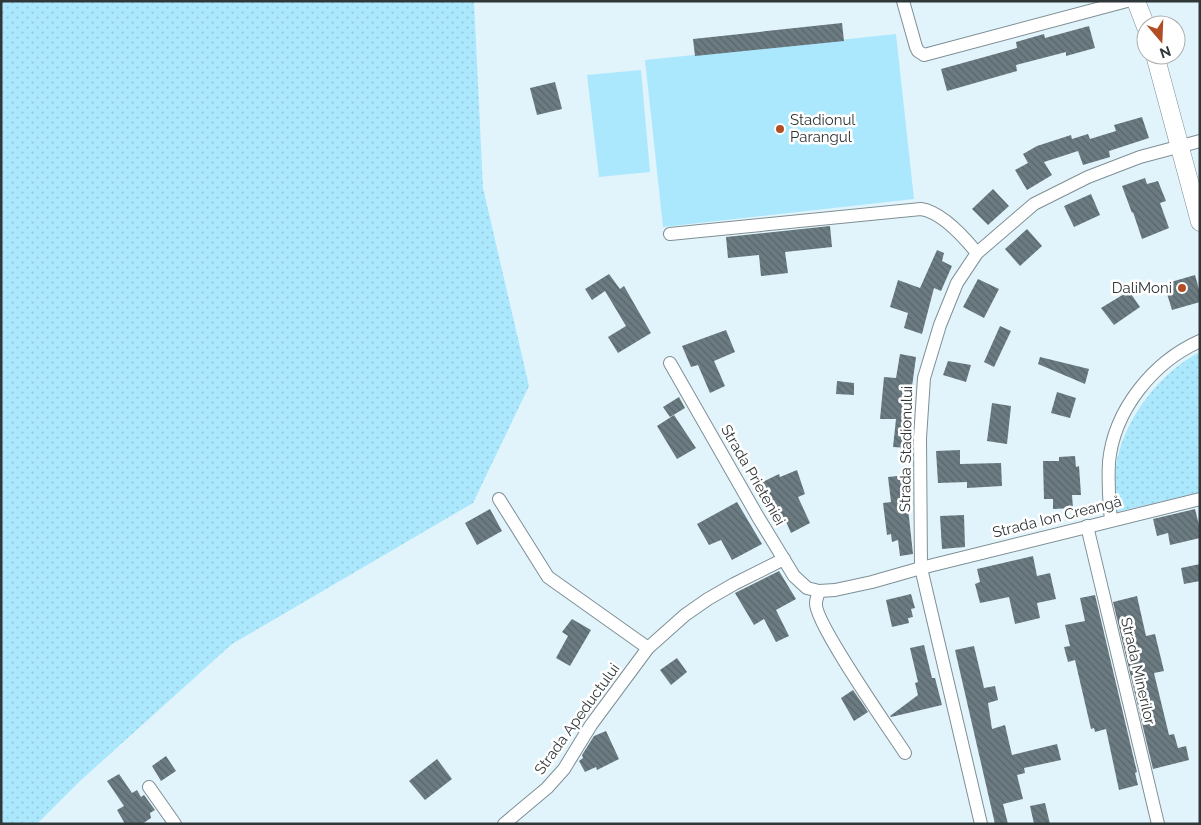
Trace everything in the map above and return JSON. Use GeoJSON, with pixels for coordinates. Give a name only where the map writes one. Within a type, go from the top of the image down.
{"type":"FeatureCollection","features":[{"type":"Feature","properties":{"kind":"main road"},"geometry":{"type":"LineString","coordinates":[[1136,1],[1141,15]]}},
{"type":"Feature","properties":{"kind":"main road"},"geometry":{"type":"LineString","coordinates":[[1158,65],[1200,222]]}},
{"type":"Feature","properties":{"kind":"street"},"geometry":{"type":"LineString","coordinates":[[903,1],[916,48],[924,55],[1127,1]]}},
{"type":"Feature","properties":{"kind":"street","name":"Strada Stadionului"},"geometry":{"type":"LineString","coordinates":[[981,824],[922,568],[920,438],[924,378],[940,325],[958,283],[977,252],[1034,204],[1088,177],[1140,157],[1200,141]]}},
{"type":"Feature","properties":{"kind":"street"},"geometry":{"type":"LineString","coordinates":[[670,234],[921,209],[931,211],[967,241],[977,252]]}},
{"type":"Feature","properties":{"kind":"street"},"geometry":{"type":"LineString","coordinates":[[1112,520],[1109,494],[1109,461],[1124,413],[1137,392],[1153,374],[1171,358],[1200,341]]}},
{"type":"Feature","properties":{"kind":"street","name":"Strada Prieteniei"},"geometry":{"type":"LineString","coordinates":[[670,363],[794,576],[807,588],[819,591]]}},
{"type":"Feature","properties":{"kind":"street"},"geometry":{"type":"LineString","coordinates":[[498,499],[548,577],[648,648]]}},
{"type":"Feature","properties":{"kind":"street","name":"Strada Ion Creangă"},"geometry":{"type":"LineString","coordinates":[[922,568],[1200,499]]}},
{"type":"Feature","properties":{"kind":"street","name":"Strada Minerilor"},"geometry":{"type":"LineString","coordinates":[[1087,526],[1158,824]]}},
{"type":"Feature","properties":{"kind":"street","name":"Strada Apeductului"},"geometry":{"type":"LineString","coordinates":[[504,824],[547,788],[564,769],[591,725],[648,648],[685,615],[708,599],[784,559]]}},
{"type":"Feature","properties":{"kind":"street"},"geometry":{"type":"LineString","coordinates":[[905,753],[837,649],[815,604],[819,591],[836,590],[872,582],[922,568]]}},
{"type":"Feature","properties":{"kind":"street"},"geometry":{"type":"LineString","coordinates":[[149,787],[175,824]]}},
{"type":"Feature","properties":{"kind":"shaded area"},"geometry":{"type":"Polygon","coordinates":[[[1,1],[474,1],[483,188],[529,386],[473,503],[232,644],[80,781],[37,824],[1,824],[1,1]]]}},
{"type":"Feature","properties":{"kind":"shaded area","name":"Stadionul Parangul"},"geometry":{"type":"Polygon","coordinates":[[[896,34],[914,199],[663,227],[645,60],[896,34]]]}},
{"type":"Feature","properties":{"kind":"shaded area"},"geometry":{"type":"Polygon","coordinates":[[[641,70],[650,172],[599,177],[587,75],[641,70]]]}},
{"type":"Feature","properties":{"kind":"shaded area"},"geometry":{"type":"Polygon","coordinates":[[[1200,352],[1200,492],[1117,512],[1116,466],[1126,432],[1135,415],[1158,385],[1185,361],[1200,352]]]}},
{"type":"Feature","properties":{"kind":"building"},"geometry":{"type":"Polygon","coordinates":[[[842,23],[844,41],[695,56],[693,39],[842,23]]]}},
{"type":"Feature","properties":{"kind":"building"},"geometry":{"type":"Polygon","coordinates":[[[1089,26],[1095,48],[1066,56],[1066,52],[1016,65],[1017,71],[947,91],[941,69],[1017,48],[1016,42],[1044,34],[1045,38],[1089,26]]]}},
{"type":"Feature","properties":{"kind":"building"},"geometry":{"type":"Polygon","coordinates":[[[555,82],[562,109],[537,115],[530,88],[555,82]]]}},
{"type":"Feature","properties":{"kind":"building"},"geometry":{"type":"Polygon","coordinates":[[[1142,117],[1149,138],[1109,151],[1110,157],[1083,165],[1078,151],[1044,162],[1052,175],[1027,190],[1015,170],[1028,163],[1023,154],[1037,146],[1071,135],[1072,139],[1088,134],[1090,139],[1116,131],[1114,125],[1142,117]]]}},
{"type":"Feature","properties":{"kind":"building"},"geometry":{"type":"Polygon","coordinates":[[[1145,178],[1147,184],[1158,181],[1166,201],[1160,203],[1169,228],[1142,239],[1122,186],[1145,178]]]}},
{"type":"Feature","properties":{"kind":"building"},"geometry":{"type":"Polygon","coordinates":[[[993,189],[1009,206],[988,225],[972,209],[993,189]]]}},
{"type":"Feature","properties":{"kind":"building"},"geometry":{"type":"Polygon","coordinates":[[[1091,194],[1100,215],[1074,227],[1064,206],[1091,194]]]}},
{"type":"Feature","properties":{"kind":"building"},"geometry":{"type":"Polygon","coordinates":[[[830,226],[832,247],[785,252],[788,273],[761,276],[759,255],[728,258],[726,237],[830,226]]]}},
{"type":"Feature","properties":{"kind":"building"},"geometry":{"type":"Polygon","coordinates":[[[1027,229],[1042,246],[1020,266],[1005,249],[1027,229]]]}},
{"type":"Feature","properties":{"kind":"building"},"geometry":{"type":"Polygon","coordinates":[[[937,250],[944,253],[942,261],[952,266],[941,291],[934,288],[922,334],[904,328],[908,313],[890,307],[898,280],[920,288],[937,250]]]}},
{"type":"Feature","properties":{"kind":"building"},"geometry":{"type":"Polygon","coordinates":[[[609,274],[620,289],[624,286],[651,333],[618,353],[608,337],[626,326],[605,291],[592,300],[585,289],[609,274]]]}},
{"type":"Feature","properties":{"kind":"building","name":"DaliMoni"},"geometry":{"type":"Polygon","coordinates":[[[1195,275],[1200,293],[1200,302],[1172,310],[1164,284],[1195,275]]]}},
{"type":"Feature","properties":{"kind":"building"},"geometry":{"type":"Polygon","coordinates":[[[978,279],[999,289],[984,318],[963,307],[978,279]]]}},
{"type":"Feature","properties":{"kind":"building"},"geometry":{"type":"Polygon","coordinates":[[[1129,291],[1140,307],[1114,325],[1101,308],[1129,291]]]}},
{"type":"Feature","properties":{"kind":"building"},"geometry":{"type":"Polygon","coordinates":[[[1000,326],[1011,331],[994,367],[984,362],[1000,326]]]}},
{"type":"Feature","properties":{"kind":"building"},"geometry":{"type":"Polygon","coordinates":[[[726,330],[735,352],[714,361],[725,386],[710,393],[698,365],[691,367],[682,346],[726,330]]]}},
{"type":"Feature","properties":{"kind":"building"},"geometry":{"type":"Polygon","coordinates":[[[900,354],[916,357],[909,409],[911,409],[909,448],[893,447],[896,419],[880,419],[884,377],[896,378],[900,354]]]}},
{"type":"Feature","properties":{"kind":"building"},"geometry":{"type":"Polygon","coordinates":[[[1040,357],[1089,369],[1085,384],[1038,364],[1040,357]]]}},
{"type":"Feature","properties":{"kind":"building"},"geometry":{"type":"Polygon","coordinates":[[[948,361],[971,365],[966,382],[943,375],[948,361]]]}},
{"type":"Feature","properties":{"kind":"building"},"geometry":{"type":"Polygon","coordinates":[[[837,381],[854,383],[854,395],[836,394],[837,381]]]}},
{"type":"Feature","properties":{"kind":"building"},"geometry":{"type":"Polygon","coordinates":[[[1057,392],[1076,398],[1070,418],[1051,413],[1057,392]]]}},
{"type":"Feature","properties":{"kind":"building"},"geometry":{"type":"Polygon","coordinates":[[[679,397],[685,408],[670,417],[663,407],[679,397]]]}},
{"type":"Feature","properties":{"kind":"building"},"geometry":{"type":"Polygon","coordinates":[[[992,403],[1011,406],[1007,444],[987,441],[992,403]]]}},
{"type":"Feature","properties":{"kind":"building"},"geometry":{"type":"Polygon","coordinates":[[[674,415],[696,448],[677,459],[657,426],[674,415]]]}},
{"type":"Feature","properties":{"kind":"building"},"geometry":{"type":"Polygon","coordinates":[[[960,450],[960,464],[1001,463],[1002,486],[967,488],[967,482],[938,483],[936,451],[960,450]]]}},
{"type":"Feature","properties":{"kind":"building"},"geometry":{"type":"Polygon","coordinates":[[[1075,456],[1076,467],[1079,466],[1081,495],[1072,495],[1073,508],[1053,509],[1053,499],[1044,499],[1043,461],[1059,461],[1059,457],[1075,456]]]}},
{"type":"Feature","properties":{"kind":"building"},"geometry":{"type":"Polygon","coordinates":[[[797,470],[805,494],[798,497],[810,523],[791,533],[784,517],[775,521],[756,485],[779,474],[780,477],[797,470]]]}},
{"type":"Feature","properties":{"kind":"building"},"geometry":{"type":"Polygon","coordinates":[[[907,475],[907,499],[913,554],[900,556],[898,540],[892,542],[891,534],[887,535],[883,503],[891,502],[888,477],[907,475]]]}},
{"type":"Feature","properties":{"kind":"building"},"geometry":{"type":"Polygon","coordinates":[[[737,502],[762,544],[732,560],[721,540],[709,545],[697,524],[737,502]]]}},
{"type":"Feature","properties":{"kind":"building"},"geometry":{"type":"Polygon","coordinates":[[[490,509],[502,531],[477,545],[465,523],[490,509]]]}},
{"type":"Feature","properties":{"kind":"building"},"geometry":{"type":"Polygon","coordinates":[[[1195,509],[1200,529],[1200,538],[1170,545],[1168,533],[1157,536],[1153,519],[1195,509]]]}},
{"type":"Feature","properties":{"kind":"building"},"geometry":{"type":"Polygon","coordinates":[[[964,515],[965,547],[942,549],[940,516],[964,515]]]}},
{"type":"Feature","properties":{"kind":"building"},"geometry":{"type":"Polygon","coordinates":[[[1033,556],[1037,576],[1050,573],[1056,599],[1037,603],[1040,618],[1015,624],[1009,597],[980,603],[975,584],[980,582],[977,569],[1033,556]]]}},
{"type":"Feature","properties":{"kind":"building"},"geometry":{"type":"Polygon","coordinates":[[[1200,564],[1200,581],[1184,584],[1181,568],[1200,564]]]}},
{"type":"Feature","properties":{"kind":"building"},"geometry":{"type":"Polygon","coordinates":[[[779,571],[796,599],[776,610],[789,636],[776,642],[764,619],[754,625],[735,593],[779,571]]]}},
{"type":"Feature","properties":{"kind":"building"},"geometry":{"type":"Polygon","coordinates":[[[911,594],[915,608],[911,609],[913,617],[908,618],[909,623],[892,627],[886,600],[911,594]]]}},
{"type":"Feature","properties":{"kind":"building"},"geometry":{"type":"Polygon","coordinates":[[[1095,595],[1137,772],[1135,773],[1138,785],[1119,790],[1106,729],[1095,732],[1094,728],[1091,729],[1075,660],[1068,662],[1064,647],[1070,646],[1065,625],[1085,621],[1080,598],[1095,595]]]}},
{"type":"Feature","properties":{"kind":"building"},"geometry":{"type":"Polygon","coordinates":[[[1137,596],[1146,636],[1155,634],[1164,671],[1154,673],[1169,735],[1174,734],[1178,748],[1186,746],[1189,760],[1153,769],[1113,602],[1137,596]]]}},
{"type":"Feature","properties":{"kind":"building"},"geometry":{"type":"Polygon","coordinates":[[[572,619],[591,630],[570,666],[556,658],[568,636],[562,632],[572,619]]]}},
{"type":"Feature","properties":{"kind":"building"},"geometry":{"type":"Polygon","coordinates":[[[924,645],[932,678],[935,678],[942,705],[891,717],[918,695],[915,683],[918,682],[910,648],[924,645]]]}},
{"type":"Feature","properties":{"kind":"building"},"geometry":{"type":"Polygon","coordinates":[[[974,646],[984,688],[995,686],[998,700],[988,703],[992,729],[1005,725],[1012,755],[1057,744],[1061,760],[1024,768],[1025,773],[1017,775],[1023,799],[1003,804],[1008,824],[995,824],[955,650],[974,646]]]}},
{"type":"Feature","properties":{"kind":"building"},"geometry":{"type":"Polygon","coordinates":[[[677,658],[687,672],[671,685],[660,670],[677,658]]]}},
{"type":"Feature","properties":{"kind":"building"},"geometry":{"type":"Polygon","coordinates":[[[853,690],[868,712],[854,721],[841,698],[853,690]]]}},
{"type":"Feature","properties":{"kind":"building"},"geometry":{"type":"Polygon","coordinates":[[[606,731],[619,759],[597,770],[596,767],[585,772],[579,761],[583,758],[582,755],[594,736],[606,731]]]}},
{"type":"Feature","properties":{"kind":"building"},"geometry":{"type":"Polygon","coordinates":[[[166,756],[176,771],[161,781],[152,766],[166,756]]]}},
{"type":"Feature","properties":{"kind":"building"},"geometry":{"type":"Polygon","coordinates":[[[437,759],[452,779],[425,800],[409,781],[437,759]]]}},
{"type":"Feature","properties":{"kind":"building"},"geometry":{"type":"Polygon","coordinates":[[[119,774],[132,793],[137,790],[141,797],[144,795],[155,810],[150,813],[151,818],[142,824],[125,824],[117,810],[124,806],[107,781],[119,774]]]}},
{"type":"Feature","properties":{"kind":"building"},"geometry":{"type":"Polygon","coordinates":[[[1045,803],[1050,824],[1034,824],[1030,806],[1045,803]]]}},
{"type":"Feature","properties":{"kind":"place","name":"Stadionul Parangul"},"geometry":{"type":"Point","coordinates":[780,129]}},
{"type":"Feature","properties":{"kind":"place","name":"DaliMoni"},"geometry":{"type":"Point","coordinates":[1182,288]}}]}
